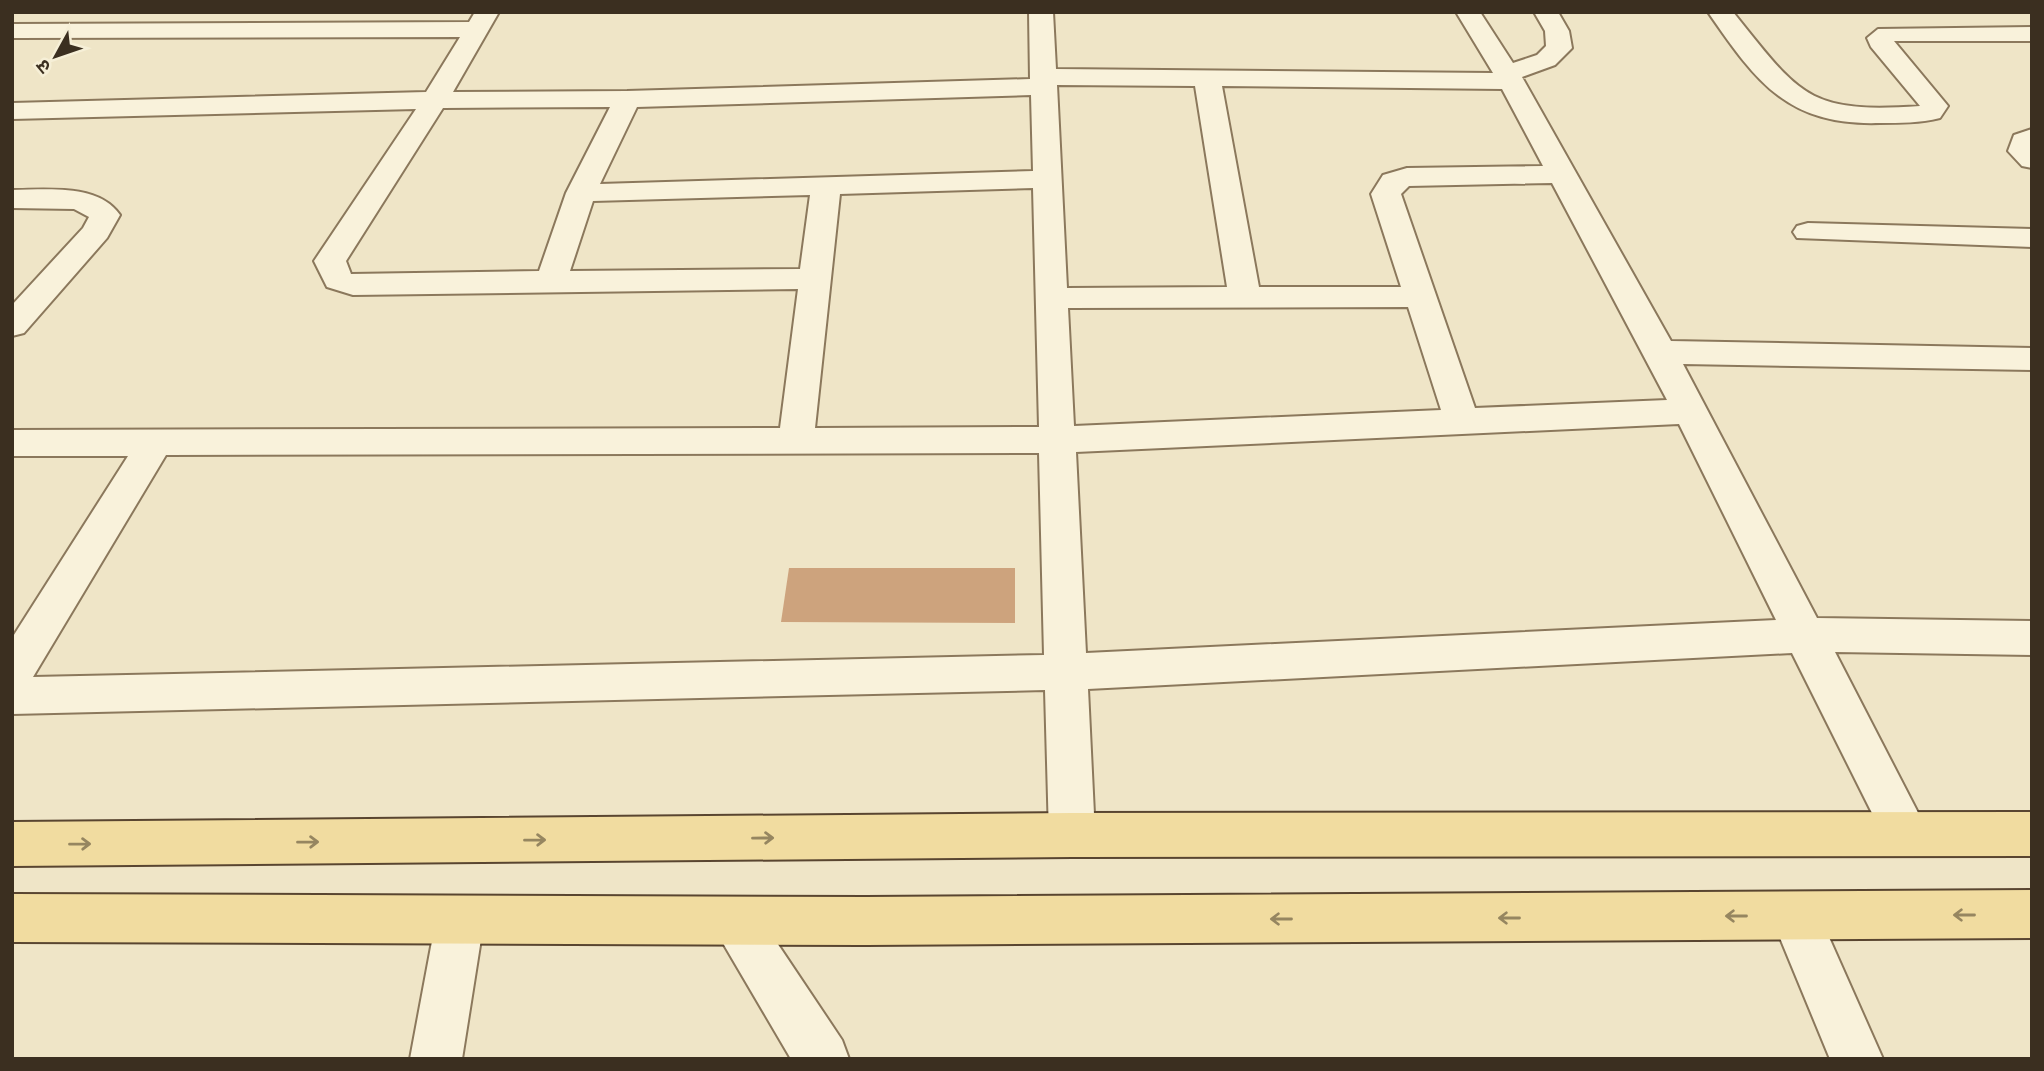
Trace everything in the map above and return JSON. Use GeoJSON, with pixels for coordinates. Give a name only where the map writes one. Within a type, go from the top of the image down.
{"type":"FeatureCollection","features":[{"type":"Feature","properties":{"kind":"main road"},"geometry":{"type":"LineString","coordinates":[[12,845],[1072,835],[2032,834]]}},
{"type":"Feature","properties":{"kind":"main road"},"geometry":{"type":"LineString","coordinates":[[12,918],[734,921],[2032,914]]}},
{"type":"Feature","properties":{"kind":"street"},"geometry":{"type":"LineString","coordinates":[[88,31],[106,12]]}},
{"type":"Feature","properties":{"kind":"street"},"geometry":{"type":"LineString","coordinates":[[1048,12],[1041,12],[1043,82],[1049,179],[1072,835]]}},
{"type":"Feature","properties":{"kind":"street"},"geometry":{"type":"LineString","coordinates":[[1468,12],[1508,77],[1660,352],[1906,834]]}},
{"type":"Feature","properties":{"kind":"street"},"geometry":{"type":"LineString","coordinates":[[12,111],[435,100],[627,99],[1207,78],[1508,77],[1546,60],[1559,48],[1557,31],[1546,12]]}},
{"type":"Feature","properties":{"kind":"street"},"geometry":{"type":"LineString","coordinates":[[1720,12],[1784,90],[1804,104],[1842,114],[1919,114],[1930,111],[1935,106],[1884,47],[1880,38],[1887,34],[2032,34]]}},
{"type":"Feature","properties":{"kind":"street"},"geometry":{"type":"LineString","coordinates":[[12,31],[88,31],[332,21],[482,21]]}},
{"type":"Feature","properties":{"kind":"street"},"geometry":{"type":"LineString","coordinates":[[482,21],[435,100],[330,261],[338,279],[353,285],[813,279]]}},
{"type":"Feature","properties":{"kind":"street"},"geometry":{"type":"LineString","coordinates":[[1207,78],[1238,271],[1246,297]]}},
{"type":"Feature","properties":{"kind":"street"},"geometry":{"type":"LineString","coordinates":[[551,281],[581,193],[627,99]]}},
{"type":"Feature","properties":{"kind":"street"},"geometry":{"type":"LineString","coordinates":[[2032,137],[2024,141],[2022,151],[2032,160]]}},
{"type":"Feature","properties":{"kind":"street"},"geometry":{"type":"LineString","coordinates":[[1462,421],[1386,194],[1393,181],[1407,177],[1562,174]]}},
{"type":"Feature","properties":{"kind":"street"},"geometry":{"type":"LineString","coordinates":[[581,193],[1049,179]]}},
{"type":"Feature","properties":{"kind":"street"},"geometry":{"type":"LineString","coordinates":[[796,441],[826,185]]}},
{"type":"Feature","properties":{"kind":"street"},"geometry":{"type":"LineString","coordinates":[[12,200],[65,200],[96,206],[105,215],[96,232],[12,325]]}},
{"type":"Feature","properties":{"kind":"street"},"geometry":{"type":"LineString","coordinates":[[1808,232],[2032,238]]}},
{"type":"Feature","properties":{"kind":"street"},"geometry":{"type":"LineString","coordinates":[[1053,298],[1420,297]]}},
{"type":"Feature","properties":{"kind":"street"},"geometry":{"type":"LineString","coordinates":[[1660,352],[2032,359]]}},
{"type":"Feature","properties":{"kind":"street"},"geometry":{"type":"LineString","coordinates":[[12,443],[1058,440],[1690,411]]}},
{"type":"Feature","properties":{"kind":"street"},"geometry":{"type":"LineString","coordinates":[[12,674],[155,443]]}},
{"type":"Feature","properties":{"kind":"street"},"geometry":{"type":"LineString","coordinates":[[12,696],[1066,672],[1805,635],[2032,638]]}},
{"type":"Feature","properties":{"kind":"street"},"geometry":{"type":"LineString","coordinates":[[1796,916],[1857,1059]]}},
{"type":"Feature","properties":{"kind":"street"},"geometry":{"type":"LineString","coordinates":[[436,1059],[460,920]]}},
{"type":"Feature","properties":{"kind":"street"},"geometry":{"type":"LineString","coordinates":[[734,921],[797,1023],[823,1059]]}},
{"type":"Feature","properties":{"kind":"building"},"geometry":{"type":"Polygon","coordinates":[[[789,568],[1015,568],[1015,623],[781,622],[789,568]]]}}]}
